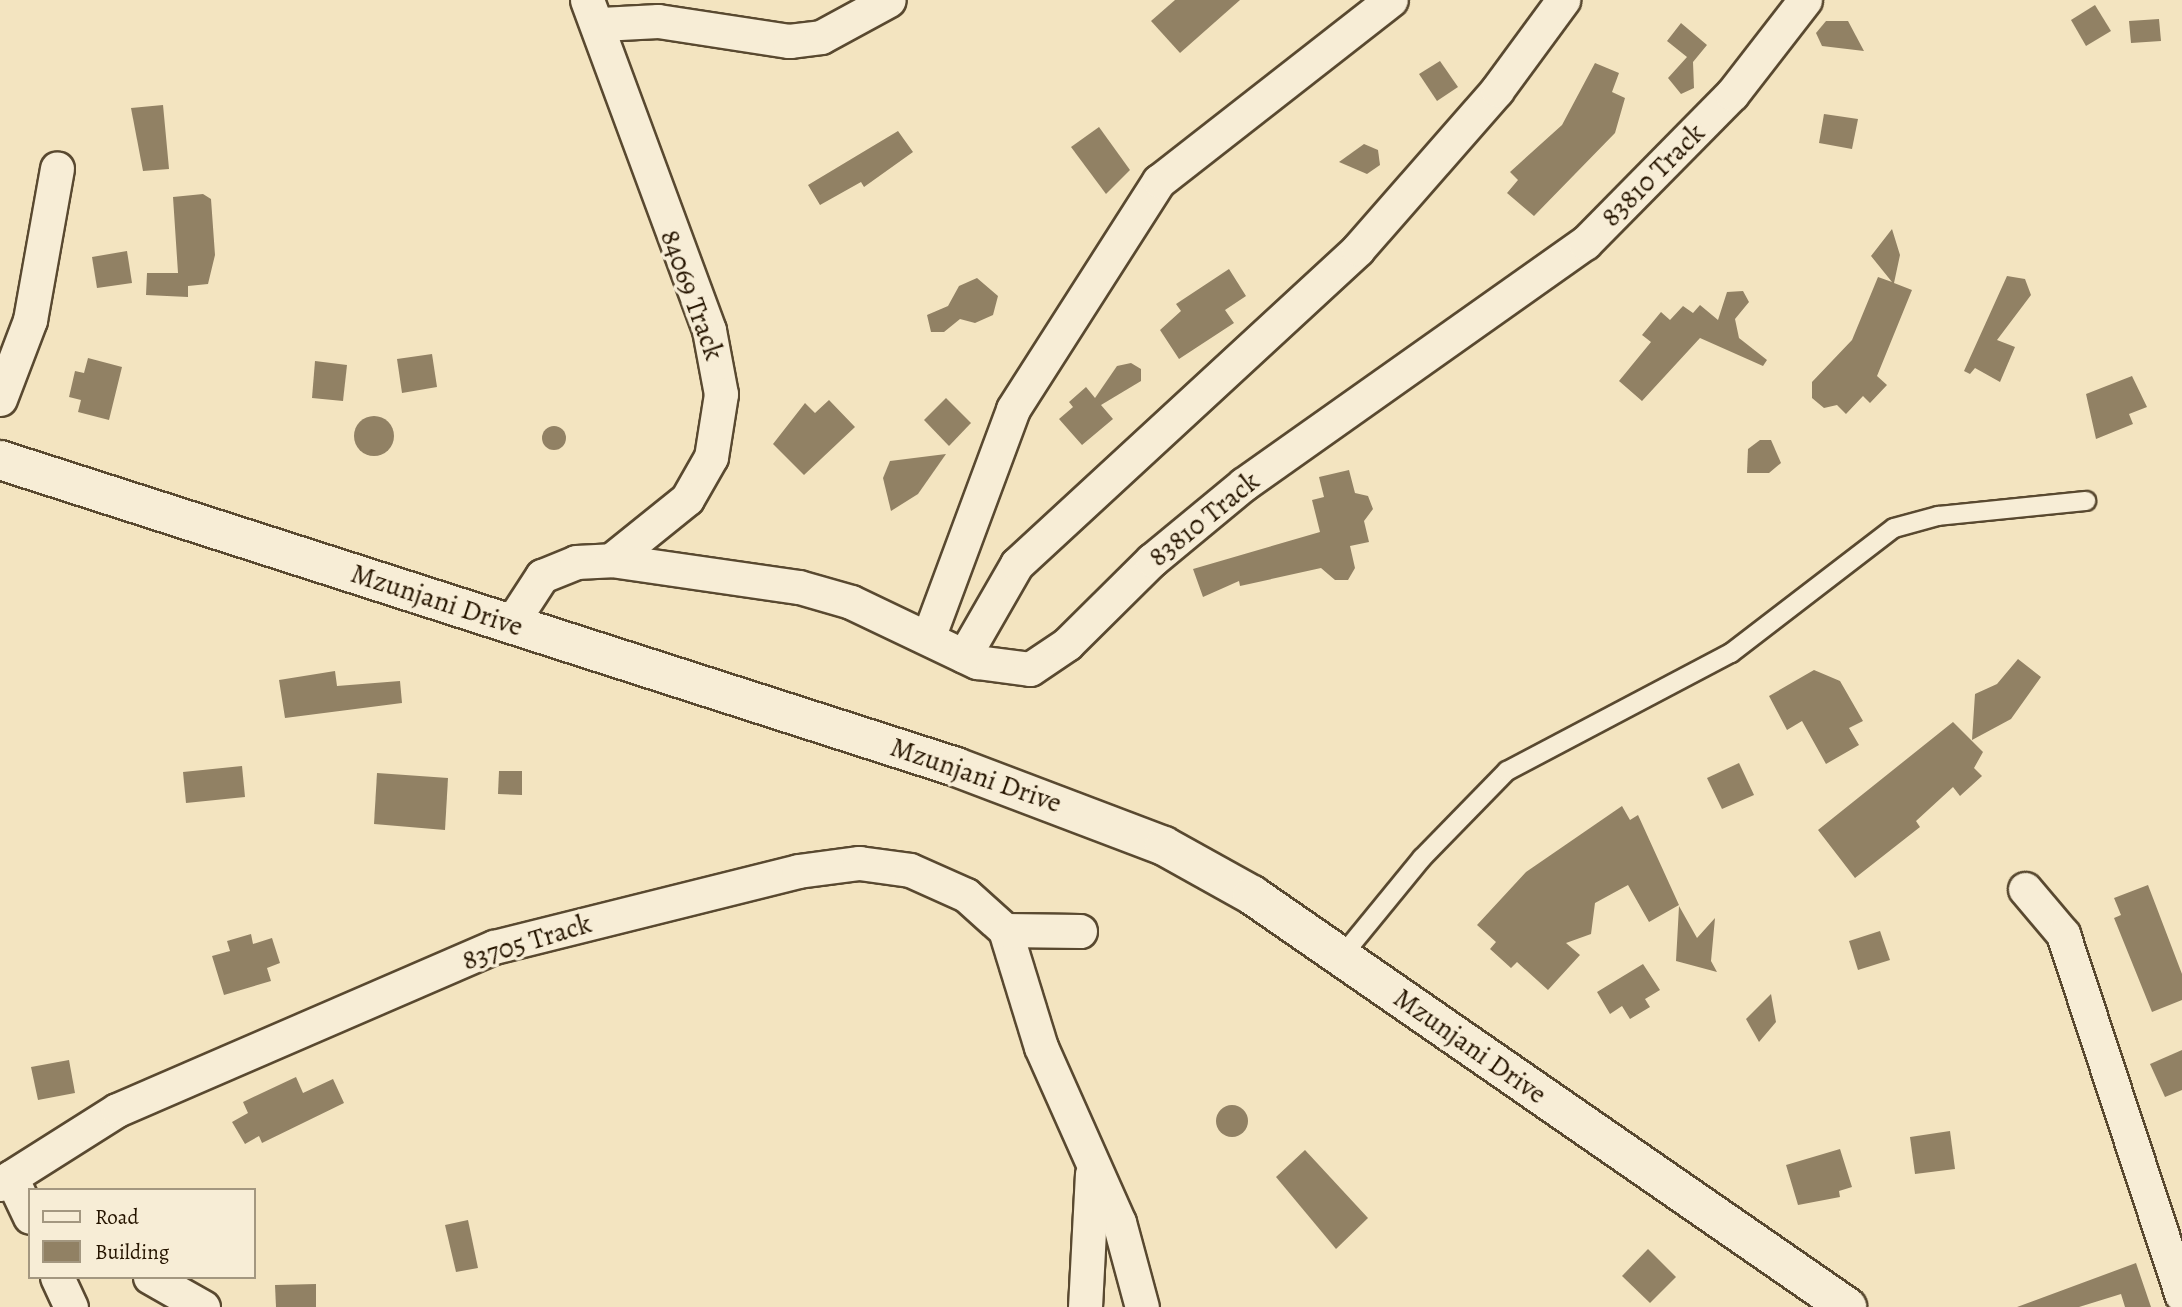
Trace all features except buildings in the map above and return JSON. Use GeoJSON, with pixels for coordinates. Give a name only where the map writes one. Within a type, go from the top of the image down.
{"type":"FeatureCollection","features":[{"type":"Feature","properties":{"kind":"main road","name":"Mzunjani Drive"},"geometry":{"type":"LineString","coordinates":[[0,460],[1110,822],[1223,878],[1847,1307]]}},
{"type":"Feature","properties":{"kind":"street"},"geometry":{"type":"LineString","coordinates":[[594,12],[789,41],[821,37],[889,0]]}},
{"type":"Feature","properties":{"kind":"street"},"geometry":{"type":"LineString","coordinates":[[928,638],[1013,409],[1159,181],[1391,0]]}},
{"type":"Feature","properties":{"kind":"street"},"geometry":{"type":"LineString","coordinates":[[964,656],[1017,564],[1359,249],[1497,90],[1563,0]]}},
{"type":"Feature","properties":{"kind":"street","name":"83810 Track"},"geometry":{"type":"LineString","coordinates":[[510,625],[542,576],[576,562],[611,560],[799,587],[851,602],[964,656],[1016,671],[1049,660],[1152,560],[1244,484],[1585,243],[1732,93],[1807,3]]}},
{"type":"Feature","properties":{"kind":"street","name":"84069 Track"},"geometry":{"type":"LineString","coordinates":[[594,12],[673,246],[709,330],[721,394],[711,457],[687,499],[611,560]]}},
{"type":"Feature","properties":{"kind":"street"},"geometry":{"type":"LineString","coordinates":[[0,399],[30,320],[57,168]]}},
{"type":"Feature","properties":{"kind":"street","name":"83705 Track"},"geometry":{"type":"LineString","coordinates":[[6,1181],[117,1110],[212,1066],[494,947],[564,928],[798,871],[859,863],[937,879],[1005,930]]}},
{"type":"Feature","properties":{"kind":"street"},"geometry":{"type":"LineString","coordinates":[[2025,889],[2063,934],[2182,1295]]}},
{"type":"Feature","properties":{"kind":"street"},"geometry":{"type":"LineString","coordinates":[[1080,931],[1005,930],[1041,1047],[1133,1260],[1142,1307]]}},
{"type":"Feature","properties":{"kind":"street"},"geometry":{"type":"LineString","coordinates":[[1085,1307],[1092,1160]]}},
{"type":"Feature","properties":{"kind":"street"},"geometry":{"type":"LineString","coordinates":[[6,1181],[28,1214]]}},
{"type":"Feature","properties":{"kind":"street"},"geometry":{"type":"LineString","coordinates":[[58,1279],[71,1307]]}},
{"type":"Feature","properties":{"kind":"street"},"geometry":{"type":"LineString","coordinates":[[154,1279],[203,1307]]}},
{"type":"Feature","properties":{"kind":"lane"},"geometry":{"type":"LineString","coordinates":[[1341,957],[1422,858],[1507,771],[1731,653],[1894,528],[1938,516],[2085,501]]}}]}
